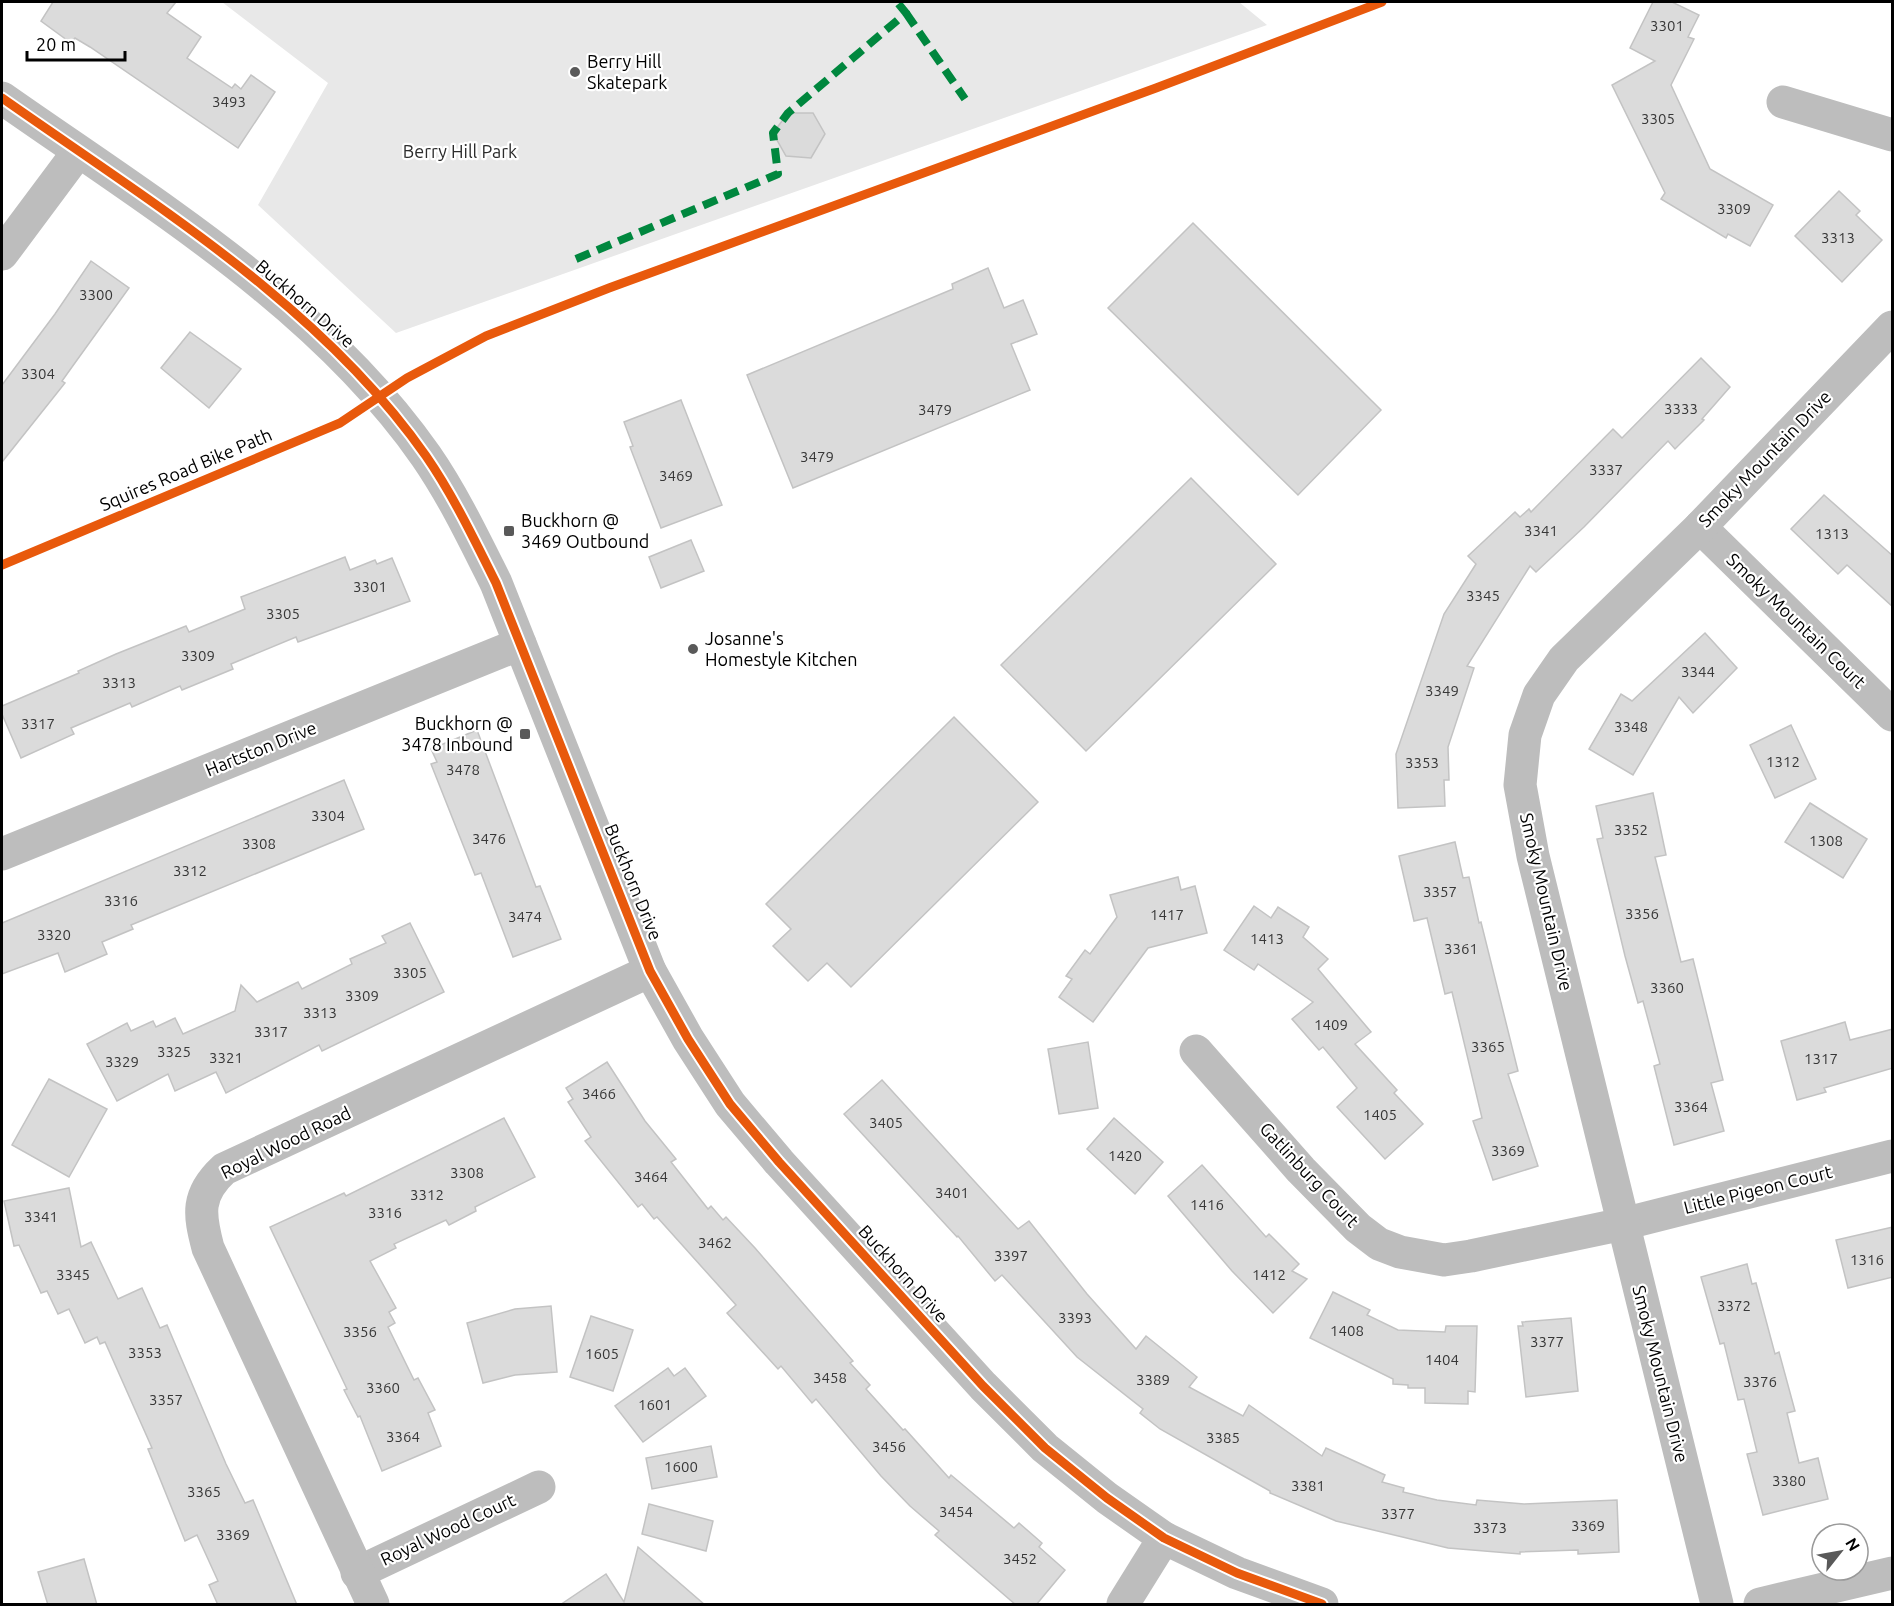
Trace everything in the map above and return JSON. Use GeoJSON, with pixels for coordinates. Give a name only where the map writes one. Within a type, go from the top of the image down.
{"type":"FeatureCollection","features":[{"type":"Feature","properties":{"kind":"street","name":"Buckhorn Drive"},"geometry":{"type":"LineString","coordinates":[[2,98],[263,287],[336,351],[427,457],[478,547],[520,644],[650,972],[688,1039],[730,1104],[779,1162],[983,1386],[1045,1448],[1107,1498],[1164,1538],[1237,1573],[1322,1605]]}},
{"type":"Feature","properties":{"kind":"street"},"geometry":{"type":"LineString","coordinates":[[1783,102],[1893,135]]}},
{"type":"Feature","properties":{"kind":"street"},"geometry":{"type":"LineString","coordinates":[[2,254],[78,152]]}},
{"type":"Feature","properties":{"kind":"street","name":"Smoky Mountain Drive"},"geometry":{"type":"LineString","coordinates":[[1717,1605],[1533,856],[1520,785],[1525,735],[1539,695],[1564,659],[1700,527],[1893,327]]}},
{"type":"Feature","properties":{"kind":"street","name":"Smoky Mountain Court"},"geometry":{"type":"LineString","coordinates":[[1700,527],[1893,715]]}},
{"type":"Feature","properties":{"kind":"street","name":"Hartston Drive"},"geometry":{"type":"LineString","coordinates":[[2,854],[520,644]]}},
{"type":"Feature","properties":{"kind":"street","name":"Royal Wood Road"},"geometry":{"type":"LineString","coordinates":[[372,1605],[208,1248],[201,1208],[212,1181],[224,1169],[650,972]]}},
{"type":"Feature","properties":{"kind":"street","name":"Gatlinburg Court"},"geometry":{"type":"LineString","coordinates":[[1197,1050],[1338,1210],[1379,1244],[1400,1252],[1444,1260],[1623,1224]]}},
{"type":"Feature","properties":{"kind":"street","name":"Little Pigeon Court"},"geometry":{"type":"LineString","coordinates":[[1623,1224],[1893,1156]]}},
{"type":"Feature","properties":{"kind":"street","name":"Royal Wood Court"},"geometry":{"type":"LineString","coordinates":[[357,1573],[539,1487]]}},
{"type":"Feature","properties":{"kind":"street"},"geometry":{"type":"LineString","coordinates":[[1123,1605],[1164,1538]]}},
{"type":"Feature","properties":{"kind":"street"},"geometry":{"type":"LineString","coordinates":[[1760,1605],[1893,1573]]}},
{"type":"Feature","properties":{"kind":"green space","name":"Berry Hill Park"},"geometry":{"type":"Polygon","coordinates":[[[222,2],[1239,2],[1267,25],[396,333],[258,205],[328,83],[222,2]]]}},
{"type":"Feature","properties":{"kind":"building"},"geometry":{"type":"Polygon","coordinates":[[[53,2],[176,2],[167,13],[201,37],[187,58],[232,88],[235,84],[241,89],[251,75],[275,92],[238,148],[90,47],[75,38],[71,43],[41,21],[53,2]]]}},
{"type":"Feature","properties":{"kind":"building"},"geometry":{"type":"Polygon","coordinates":[[[1653,2],[1672,2],[1699,15],[1688,37],[1694,39],[1671,85],[1710,169],[1773,205],[1750,246],[1728,234],[1726,238],[1661,199],[1665,193],[1612,85],[1655,61],[1630,48],[1653,2]]]}},
{"type":"Feature","properties":{"kind":"building"},"geometry":{"type":"Polygon","coordinates":[[[788,113],[813,113],[825,134],[811,158],[786,156],[773,133],[788,113]]]}},
{"type":"Feature","properties":{"kind":"building"},"geometry":{"type":"Polygon","coordinates":[[[1839,191],[1860,211],[1856,215],[1882,240],[1842,282],[1795,236],[1839,191]]]}},
{"type":"Feature","properties":{"kind":"building"},"geometry":{"type":"Polygon","coordinates":[[[1193,223],[1381,410],[1298,495],[1108,308],[1193,223]]]}},
{"type":"Feature","properties":{"kind":"building"},"geometry":{"type":"Polygon","coordinates":[[[91,261],[129,288],[62,381],[65,383],[2,462],[2,385],[91,261]]]}},
{"type":"Feature","properties":{"kind":"building"},"geometry":{"type":"Polygon","coordinates":[[[988,268],[1004,308],[1023,300],[1037,334],[1011,344],[1030,390],[793,488],[747,375],[953,289],[952,284],[988,268]]]}},
{"type":"Feature","properties":{"kind":"building"},"geometry":{"type":"Polygon","coordinates":[[[190,332],[241,369],[209,408],[161,368],[190,332]]]}},
{"type":"Feature","properties":{"kind":"building"},"geometry":{"type":"Polygon","coordinates":[[[1701,358],[1730,387],[1702,419],[1704,420],[1675,449],[1668,441],[1584,527],[1536,572],[1530,566],[1467,666],[1474,668],[1448,747],[1449,780],[1444,780],[1445,806],[1398,808],[1396,754],[1444,614],[1476,564],[1468,556],[1515,512],[1520,517],[1529,509],[1531,512],[1613,429],[1622,438],[1701,358]]]}},
{"type":"Feature","properties":{"kind":"building"},"geometry":{"type":"Polygon","coordinates":[[[681,400],[722,505],[661,528],[630,447],[633,446],[624,422],[681,400]]]}},
{"type":"Feature","properties":{"kind":"building"},"geometry":{"type":"Polygon","coordinates":[[[1191,478],[1276,564],[1086,751],[1001,665],[1191,478]]]}},
{"type":"Feature","properties":{"kind":"building"},"geometry":{"type":"Polygon","coordinates":[[[1824,495],[1893,556],[1893,607],[1847,565],[1838,574],[1791,529],[1824,495]]]}},
{"type":"Feature","properties":{"kind":"building"},"geometry":{"type":"Polygon","coordinates":[[[691,540],[704,571],[661,588],[649,557],[691,540]]]}},
{"type":"Feature","properties":{"kind":"building"},"geometry":{"type":"Polygon","coordinates":[[[345,557],[350,570],[375,560],[377,564],[392,558],[410,601],[298,642],[296,637],[231,664],[233,669],[182,690],[180,686],[132,707],[130,703],[71,728],[74,734],[21,758],[2,714],[2,706],[79,673],[78,671],[116,654],[186,626],[189,632],[245,609],[241,597],[345,557]]]}},
{"type":"Feature","properties":{"kind":"building"},"geometry":{"type":"Polygon","coordinates":[[[1705,633],[1737,668],[1693,713],[1679,697],[1633,775],[1589,749],[1621,694],[1632,701],[1705,633]]]}},
{"type":"Feature","properties":{"kind":"building"},"geometry":{"type":"Polygon","coordinates":[[[954,717],[1038,802],[851,987],[827,963],[808,981],[773,946],[791,929],[766,904],[954,717]]]}},
{"type":"Feature","properties":{"kind":"building"},"geometry":{"type":"Polygon","coordinates":[[[1791,725],[1816,779],[1775,798],[1750,745],[1791,725]]]}},
{"type":"Feature","properties":{"kind":"building"},"geometry":{"type":"Polygon","coordinates":[[[477,730],[536,887],[540,886],[561,939],[513,957],[481,873],[475,875],[431,764],[437,762],[431,749],[477,730]]]}},
{"type":"Feature","properties":{"kind":"building"},"geometry":{"type":"Polygon","coordinates":[[[344,780],[364,829],[131,925],[133,929],[102,942],[107,954],[65,972],[58,953],[2,974],[2,923],[344,780]]]}},
{"type":"Feature","properties":{"kind":"building"},"geometry":{"type":"Polygon","coordinates":[[[1653,793],[1666,855],[1655,857],[1681,962],[1693,959],[1723,1080],[1711,1083],[1724,1131],[1674,1145],[1654,1066],[1660,1064],[1643,1001],[1638,1003],[1597,839],[1603,838],[1596,806],[1653,793]]]}},
{"type":"Feature","properties":{"kind":"building"},"geometry":{"type":"Polygon","coordinates":[[[1810,803],[1867,839],[1843,878],[1785,842],[1810,803]]]}},
{"type":"Feature","properties":{"kind":"building"},"geometry":{"type":"Polygon","coordinates":[[[1455,842],[1463,878],[1469,877],[1518,1071],[1508,1074],[1538,1166],[1493,1180],[1473,1121],[1482,1118],[1452,992],[1445,994],[1427,918],[1414,921],[1399,856],[1455,842]]]}},
{"type":"Feature","properties":{"kind":"building"},"geometry":{"type":"Polygon","coordinates":[[[1178,877],[1181,890],[1195,886],[1207,933],[1148,948],[1093,1022],[1059,997],[1072,979],[1066,976],[1085,950],[1090,954],[1117,917],[1110,895],[1178,877]]]}},
{"type":"Feature","properties":{"kind":"building"},"geometry":{"type":"Polygon","coordinates":[[[1254,906],[1271,918],[1278,907],[1309,927],[1303,937],[1328,959],[1318,969],[1371,1032],[1355,1044],[1397,1090],[1394,1093],[1423,1124],[1385,1159],[1337,1107],[1357,1088],[1323,1047],[1319,1050],[1292,1019],[1313,1002],[1258,964],[1254,970],[1224,950],[1254,906]]]}},
{"type":"Feature","properties":{"kind":"building"},"geometry":{"type":"Polygon","coordinates":[[[410,923],[444,992],[322,1051],[319,1045],[226,1093],[216,1072],[175,1091],[168,1074],[117,1101],[87,1044],[127,1023],[131,1031],[153,1021],[156,1027],[175,1018],[183,1034],[235,1011],[241,985],[257,1002],[298,982],[302,989],[352,964],[350,959],[386,943],[382,936],[410,923]]]}},
{"type":"Feature","properties":{"kind":"building"},"geometry":{"type":"Polygon","coordinates":[[[1845,1022],[1850,1040],[1893,1029],[1893,1068],[1824,1088],[1826,1092],[1797,1100],[1781,1041],[1845,1022]]]}},
{"type":"Feature","properties":{"kind":"building"},"geometry":{"type":"Polygon","coordinates":[[[1088,1042],[1098,1108],[1059,1114],[1048,1049],[1088,1042]]]}},
{"type":"Feature","properties":{"kind":"building"},"geometry":{"type":"Polygon","coordinates":[[[607,1062],[645,1121],[676,1159],[671,1162],[708,1209],[711,1206],[723,1220],[726,1217],[755,1248],[853,1361],[850,1363],[870,1385],[866,1389],[949,1478],[951,1475],[1014,1528],[1019,1523],[1042,1543],[1039,1547],[1065,1570],[1036,1605],[1016,1605],[935,1535],[939,1531],[910,1506],[881,1476],[816,1399],[812,1403],[781,1366],[778,1369],[727,1313],[736,1305],[657,1217],[654,1219],[642,1204],[638,1207],[585,1141],[591,1137],[568,1102],[573,1099],[566,1088],[607,1062]]]}},
{"type":"Feature","properties":{"kind":"building"},"geometry":{"type":"Polygon","coordinates":[[[49,1079],[107,1109],[69,1177],[12,1145],[49,1079]]]}},
{"type":"Feature","properties":{"kind":"building"},"geometry":{"type":"Polygon","coordinates":[[[882,1080],[1018,1229],[1029,1221],[1087,1294],[1136,1349],[1146,1336],[1197,1377],[1189,1387],[1243,1416],[1249,1405],[1322,1456],[1326,1448],[1385,1475],[1382,1482],[1404,1488],[1403,1492],[1437,1500],[1476,1505],[1477,1500],[1524,1504],[1617,1500],[1619,1552],[1578,1554],[1578,1550],[1520,1552],[1520,1554],[1448,1548],[1336,1521],[1270,1493],[1160,1429],[1140,1413],[1143,1409],[1077,1357],[1002,1275],[995,1281],[958,1236],[844,1114],[882,1080]]]}},
{"type":"Feature","properties":{"kind":"building"},"geometry":{"type":"Polygon","coordinates":[[[504,1118],[535,1177],[475,1207],[476,1211],[449,1225],[446,1220],[394,1244],[396,1248],[370,1261],[396,1308],[389,1312],[395,1323],[388,1327],[414,1380],[418,1378],[435,1410],[428,1413],[441,1446],[382,1471],[360,1416],[358,1417],[344,1390],[347,1389],[270,1227],[344,1193],[346,1196],[504,1118]]]}},
{"type":"Feature","properties":{"kind":"building"},"geometry":{"type":"Polygon","coordinates":[[[1114,1118],[1163,1162],[1135,1194],[1087,1149],[1114,1118]]]}},
{"type":"Feature","properties":{"kind":"building"},"geometry":{"type":"Polygon","coordinates":[[[1202,1165],[1266,1237],[1269,1234],[1299,1264],[1292,1271],[1307,1279],[1273,1313],[1232,1271],[1168,1196],[1202,1165]]]}},
{"type":"Feature","properties":{"kind":"building"},"geometry":{"type":"Polygon","coordinates":[[[69,1188],[81,1247],[91,1242],[118,1299],[142,1288],[160,1328],[167,1325],[226,1464],[245,1503],[253,1500],[297,1605],[218,1605],[209,1585],[218,1581],[197,1535],[185,1541],[148,1449],[152,1448],[105,1342],[100,1344],[97,1337],[85,1343],[69,1309],[58,1314],[47,1291],[41,1293],[19,1245],[14,1246],[4,1201],[69,1188]]]}},
{"type":"Feature","properties":{"kind":"building"},"geometry":{"type":"Polygon","coordinates":[[[1893,1227],[1893,1277],[1848,1288],[1836,1240],[1893,1227]]]}},
{"type":"Feature","properties":{"kind":"building"},"geometry":{"type":"Polygon","coordinates":[[[1747,1264],[1752,1284],[1756,1283],[1775,1354],[1779,1352],[1795,1411],[1787,1413],[1799,1463],[1818,1458],[1828,1499],[1763,1515],[1747,1454],[1757,1452],[1744,1399],[1738,1400],[1724,1343],[1720,1344],[1701,1277],[1747,1264]]]}},
{"type":"Feature","properties":{"kind":"building"},"geometry":{"type":"Polygon","coordinates":[[[1333,1292],[1370,1310],[1367,1315],[1398,1330],[1445,1332],[1446,1326],[1477,1326],[1475,1392],[1468,1391],[1468,1404],[1425,1403],[1425,1388],[1408,1388],[1408,1385],[1393,1384],[1393,1379],[1310,1338],[1333,1292]]]}},
{"type":"Feature","properties":{"kind":"building"},"geometry":{"type":"Polygon","coordinates":[[[551,1306],[557,1372],[515,1375],[483,1383],[467,1323],[515,1309],[551,1306]]]}},
{"type":"Feature","properties":{"kind":"building"},"geometry":{"type":"Polygon","coordinates":[[[591,1316],[633,1330],[613,1391],[570,1377],[591,1316]]]}},
{"type":"Feature","properties":{"kind":"building"},"geometry":{"type":"Polygon","coordinates":[[[1571,1318],[1578,1391],[1526,1397],[1518,1326],[1523,1326],[1522,1322],[1571,1318]]]}},
{"type":"Feature","properties":{"kind":"building"},"geometry":{"type":"Polygon","coordinates":[[[668,1368],[674,1376],[685,1368],[706,1396],[643,1442],[615,1406],[668,1368]]]}},
{"type":"Feature","properties":{"kind":"building"},"geometry":{"type":"Polygon","coordinates":[[[711,1446],[717,1477],[652,1489],[646,1458],[711,1446]]]}},
{"type":"Feature","properties":{"kind":"building"},"geometry":{"type":"Polygon","coordinates":[[[649,1504],[713,1521],[706,1551],[642,1534],[649,1504]]]}},
{"type":"Feature","properties":{"kind":"building"},"geometry":{"type":"Polygon","coordinates":[[[638,1547],[705,1605],[560,1605],[606,1574],[624,1602],[638,1547]]]}},
{"type":"Feature","properties":{"kind":"building"},"geometry":{"type":"Polygon","coordinates":[[[84,1559],[97,1605],[48,1605],[38,1572],[84,1559]]]}},
{"type":"Feature","properties":{"kind":"marked path"},"geometry":{"type":"LineString","coordinates":[[576,259],[778,174],[773,133],[788,113],[906,13],[897,2]]}},
{"type":"Feature","properties":{"kind":"marked path"},"geometry":{"type":"LineString","coordinates":[[906,13],[965,99]]}},
{"type":"Feature","properties":{"kind":"cycle path","name":"Squires Road Bike Path"},"geometry":{"type":"LineString","coordinates":[[2,565],[340,423],[407,378],[486,336],[609,288],[1156,88],[1382,2]]}},
{"type":"Feature","properties":{"kind":"cycle path"},"geometry":{"type":"LineString","coordinates":[[2,98],[174,217],[285,304],[336,351],[384,402],[426,456],[454,502],[496,583],[650,971],[688,1039],[730,1104],[779,1162],[983,1386],[1045,1448],[1107,1498],[1164,1538],[1237,1573],[1322,1604]]}},
{"type":"Feature","properties":{"kind":"place","name":"Berry Hill Skatepark"},"geometry":{"type":"Point","coordinates":[575,72]}},
{"type":"Feature","properties":{"kind":"place","name":"Buckhorn @ 3469 Outbound"},"geometry":{"type":"Point","coordinates":[509,531]}},
{"type":"Feature","properties":{"kind":"place","name":"Josanne's Homestyle Kitchen"},"geometry":{"type":"Point","coordinates":[693,649]}},
{"type":"Feature","properties":{"kind":"place","name":"Buckhorn @ 3478 Inbound"},"geometry":{"type":"Point","coordinates":[525,734]}}]}
